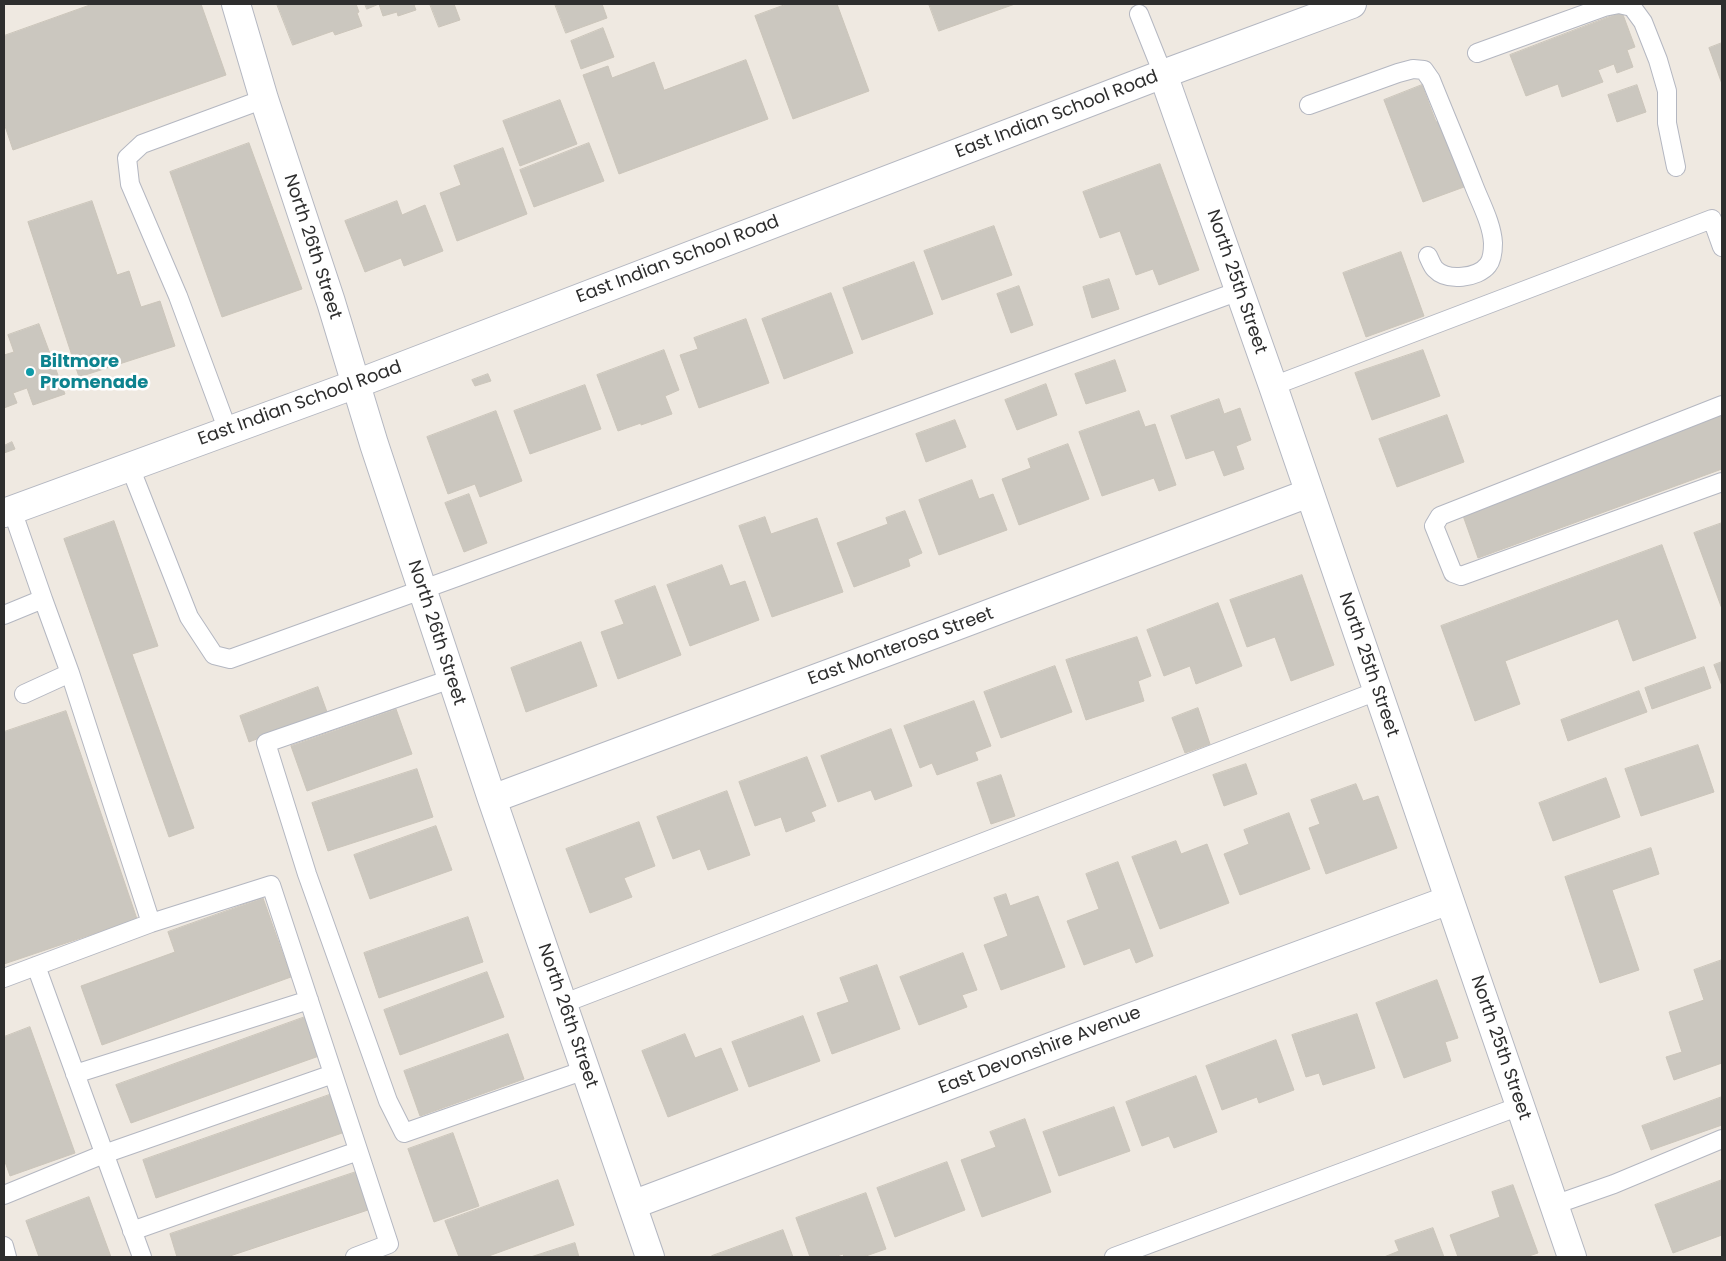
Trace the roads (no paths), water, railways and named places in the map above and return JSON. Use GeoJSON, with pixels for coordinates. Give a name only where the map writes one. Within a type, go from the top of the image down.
{"type":"FeatureCollection","features":[{"type":"Feature","properties":{"kind":"street","name":"North 26th Street"},"geometry":{"type":"LineString","coordinates":[[236,4],[264,99],[451,679],[650,1257]]}},
{"type":"Feature","properties":{"kind":"street","name":"East Indian School Road"},"geometry":{"type":"LineString","coordinates":[[8,512],[356,384],[1163,74],[1352,4]]}},
{"type":"Feature","properties":{"kind":"street","name":"North 25th Street"},"geometry":{"type":"LineString","coordinates":[[1163,74],[1273,386],[1572,1257]]}},
{"type":"Feature","properties":{"kind":"street","name":"East Monterosa Street"},"geometry":{"type":"LineString","coordinates":[[492,799],[944,632],[1309,493]]}},
{"type":"Feature","properties":{"kind":"street","name":"East Devonshire Avenue"},"geometry":{"type":"LineString","coordinates":[[632,1205],[1078,1036],[1449,900]]}},
{"type":"Feature","properties":{"kind":"lane"},"geometry":{"type":"LineString","coordinates":[[1477,53],[1604,6],[1619,4],[1632,7],[1643,22],[1658,60],[1667,91],[1667,123],[1676,167]]}},
{"type":"Feature","properties":{"kind":"lane"},"geometry":{"type":"LineString","coordinates":[[1139,14],[1163,74]]}},
{"type":"Feature","properties":{"kind":"lane"},"geometry":{"type":"LineString","coordinates":[[1309,105],[1398,73],[1413,69],[1424,70],[1439,98],[1487,218],[1493,243],[1492,256],[1488,266],[1479,272],[1468,275],[1454,277],[1443,274],[1435,269],[1428,256]]}},
{"type":"Feature","properties":{"kind":"lane"},"geometry":{"type":"LineString","coordinates":[[228,430],[178,296],[130,184],[127,158],[142,144],[264,99]]}},
{"type":"Feature","properties":{"kind":"lane"},"geometry":{"type":"LineString","coordinates":[[1273,386],[1712,219],[1722,246]]}},
{"type":"Feature","properties":{"kind":"lane"},"geometry":{"type":"LineString","coordinates":[[130,467],[189,617],[214,655],[230,659],[1239,291]]}},
{"type":"Feature","properties":{"kind":"lane"},"geometry":{"type":"LineString","coordinates":[[1722,405],[1440,516],[1434,526],[1452,573],[1461,576],[1722,482]]}},
{"type":"Feature","properties":{"kind":"lane"},"geometry":{"type":"LineString","coordinates":[[8,512],[43,598],[70,673],[152,923]]}},
{"type":"Feature","properties":{"kind":"lane"},"geometry":{"type":"LineString","coordinates":[[4,615],[43,598]]}},
{"type":"Feature","properties":{"kind":"lane"},"geometry":{"type":"LineString","coordinates":[[24,694],[70,673]]}},
{"type":"Feature","properties":{"kind":"lane"},"geometry":{"type":"LineString","coordinates":[[451,679],[266,743],[307,874],[388,1101],[404,1133],[585,1070]]}},
{"type":"Feature","properties":{"kind":"lane"},"geometry":{"type":"LineString","coordinates":[[562,1004],[1377,691]]}},
{"type":"Feature","properties":{"kind":"lane"},"geometry":{"type":"LineString","coordinates":[[4,978],[152,923],[271,885],[388,1244],[355,1257]]}},
{"type":"Feature","properties":{"kind":"lane"},"geometry":{"type":"LineString","coordinates":[[36,966],[142,1257]]}},
{"type":"Feature","properties":{"kind":"lane"},"geometry":{"type":"LineString","coordinates":[[75,1074],[309,1000]]}},
{"type":"Feature","properties":{"kind":"lane"},"geometry":{"type":"LineString","coordinates":[[4,1195],[104,1154],[333,1074]]}},
{"type":"Feature","properties":{"kind":"lane"},"geometry":{"type":"LineString","coordinates":[[1114,1257],[1520,1106]]}},
{"type":"Feature","properties":{"kind":"lane"},"geometry":{"type":"LineString","coordinates":[[1554,1205],[1614,1184],[1722,1140]]}},
{"type":"Feature","properties":{"kind":"lane"},"geometry":{"type":"LineString","coordinates":[[132,1231],[358,1151]]}},
{"type":"Feature","properties":{"kind":"lane"},"geometry":{"type":"LineString","coordinates":[[4,1246],[7,1257]]}},
{"type":"Feature","properties":{"kind":"place","name":"Biltmore Promenade"},"geometry":{"type":"Point","coordinates":[30,372]}}]}
